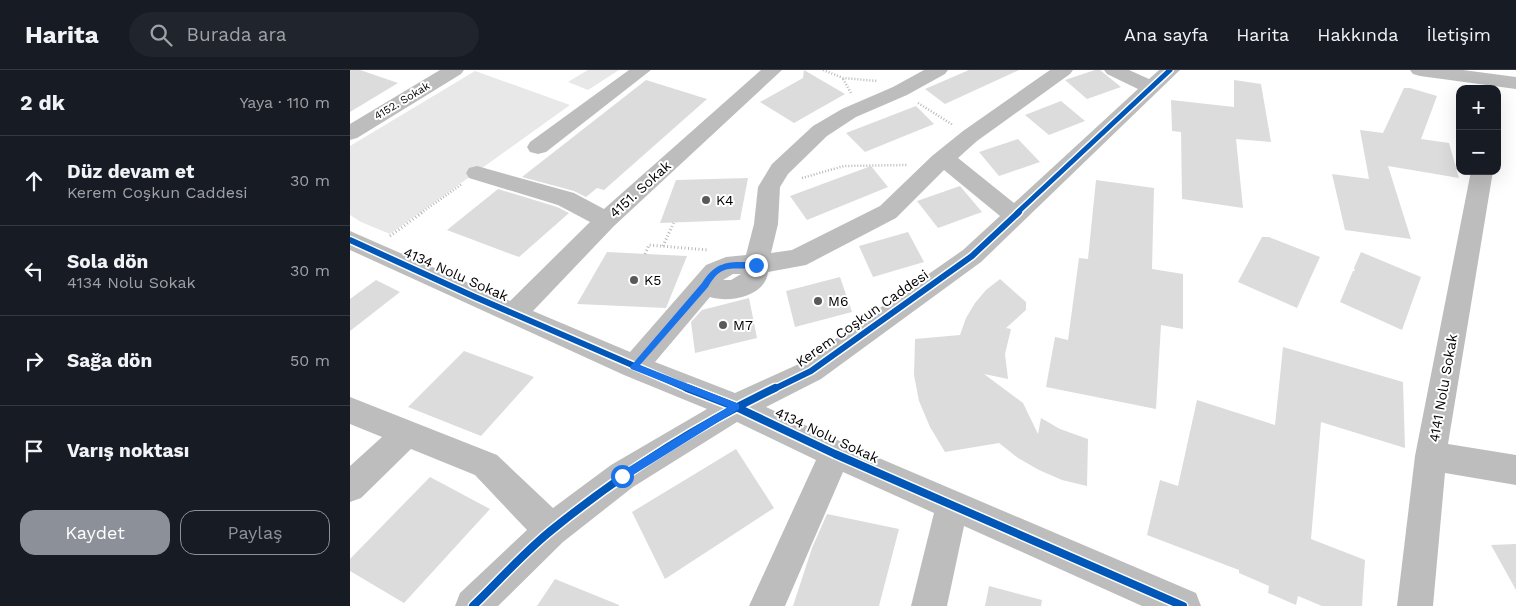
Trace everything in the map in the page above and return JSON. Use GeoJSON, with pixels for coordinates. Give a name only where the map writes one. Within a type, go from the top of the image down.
{"type":"FeatureCollection","features":[{"type":"Feature","properties":{"kind":"street","name":"4152. Sokak"},"geometry":{"type":"LineString","coordinates":[[350,133],[454,70]]}},
{"type":"Feature","properties":{"kind":"street"},"geometry":{"type":"LineString","coordinates":[[538,147],[641,70]]}},
{"type":"Feature","properties":{"kind":"street","name":"4151. Sokak"},"geometry":{"type":"LineString","coordinates":[[513,314],[606,220],[772,70]]}},
{"type":"Feature","properties":{"kind":"street"},"geometry":{"type":"LineString","coordinates":[[634,367],[705,285],[719,292],[743,288],[755,276],[766,224],[769,187],[780,169],[820,131],[849,113],[938,70]]}},
{"type":"Feature","properties":{"kind":"street"},"geometry":{"type":"LineString","coordinates":[[756,265],[797,258],[888,212],[970,136],[1063,70]]}},
{"type":"Feature","properties":{"kind":"street"},"geometry":{"type":"LineString","coordinates":[[1114,70],[1160,78]]}},
{"type":"Feature","properties":{"kind":"street"},"geometry":{"type":"LineString","coordinates":[[1420,70],[1505,87]]}},
{"type":"Feature","properties":{"kind":"street","name":"Kerem Coşkun Caddesi"},"geometry":{"type":"LineString","coordinates":[[473,606],[551,530],[622,476],[736,407],[811,371],[972,256],[1160,78]]}},
{"type":"Feature","properties":{"kind":"street"},"geometry":{"type":"LineString","coordinates":[[941,161],[1015,216]]}},
{"type":"Feature","properties":{"kind":"street"},"geometry":{"type":"LineString","coordinates":[[478,173],[566,199],[606,220]]}},
{"type":"Feature","properties":{"kind":"street","name":"4141 Nolu Sokak"},"geometry":{"type":"LineString","coordinates":[[1415,606],[1431,456],[1481,175]]}},
{"type":"Feature","properties":{"kind":"street","name":"4134 Nolu Sokak"},"geometry":{"type":"LineString","coordinates":[[361,245],[634,367],[736,407],[835,454],[1184,606]]}},
{"type":"Feature","properties":{"kind":"street"},"geometry":{"type":"LineString","coordinates":[[350,410],[486,465],[551,530]]}},
{"type":"Feature","properties":{"kind":"street"},"geometry":{"type":"LineString","coordinates":[[350,487],[407,433]]}},
{"type":"Feature","properties":{"kind":"street"},"geometry":{"type":"LineString","coordinates":[[767,606],[835,454]]}},
{"type":"Feature","properties":{"kind":"street"},"geometry":{"type":"LineString","coordinates":[[1431,456],[1516,470]]}},
{"type":"Feature","properties":{"kind":"street"},"geometry":{"type":"LineString","coordinates":[[929,606],[952,504]]}},
{"type":"Feature","properties":{"kind":"path"},"geometry":{"type":"LineString","coordinates":[[823,70],[843,78],[906,87],[970,136]]}},
{"type":"Feature","properties":{"kind":"path"},"geometry":{"type":"LineString","coordinates":[[769,187],[844,166],[941,161]]}},
{"type":"Feature","properties":{"kind":"path"},"geometry":{"type":"LineString","coordinates":[[361,245],[478,173]]}},
{"type":"Feature","properties":{"kind":"path"},"geometry":{"type":"LineString","coordinates":[[645,254],[649,245],[663,246],[674,222]]}},
{"type":"Feature","properties":{"kind":"shaded area"},"geometry":{"type":"Polygon","coordinates":[[[588,70],[619,70],[588,90],[568,82],[588,70]]]}},
{"type":"Feature","properties":{"kind":"shaded area"},"geometry":{"type":"Polygon","coordinates":[[[475,71],[570,105],[390,234],[361,222],[350,215],[350,146],[475,71]]]}},
{"type":"Feature","properties":{"kind":"building"},"geometry":{"type":"Polygon","coordinates":[[[350,70],[360,70],[398,83],[350,112],[350,70]]]}},
{"type":"Feature","properties":{"kind":"building"},"geometry":{"type":"Polygon","coordinates":[[[804,70],[845,94],[794,123],[760,102],[803,78],[804,70]]]}},
{"type":"Feature","properties":{"kind":"building"},"geometry":{"type":"Polygon","coordinates":[[[969,70],[1019,70],[945,104],[925,89],[969,70]]]}},
{"type":"Feature","properties":{"kind":"building"},"geometry":{"type":"Polygon","coordinates":[[[1100,70],[1121,87],[1087,99],[1065,80],[1100,70]]]}},
{"type":"Feature","properties":{"kind":"building"},"geometry":{"type":"Polygon","coordinates":[[[646,80],[707,99],[604,190],[597,188],[586,197],[574,191],[522,177],[646,80]]]}},
{"type":"Feature","properties":{"kind":"building"},"geometry":{"type":"Polygon","coordinates":[[[1234,80],[1261,84],[1271,142],[1236,139],[1243,208],[1182,199],[1181,132],[1172,131],[1171,100],[1234,107],[1234,80]]]}},
{"type":"Feature","properties":{"kind":"building"},"geometry":{"type":"Polygon","coordinates":[[[1404,88],[1437,96],[1421,139],[1449,143],[1456,168],[1456,175],[1458,175],[1459,178],[1388,166],[1411,239],[1345,230],[1332,174],[1369,179],[1360,130],[1383,133],[1404,88]]]}},
{"type":"Feature","properties":{"kind":"building"},"geometry":{"type":"Polygon","coordinates":[[[1061,101],[1085,121],[1049,135],[1025,115],[1061,101]]]}},
{"type":"Feature","properties":{"kind":"building"},"geometry":{"type":"Polygon","coordinates":[[[916,106],[934,124],[865,152],[846,133],[916,106]]]}},
{"type":"Feature","properties":{"kind":"building"},"geometry":{"type":"Polygon","coordinates":[[[1018,139],[1040,162],[999,176],[979,152],[1018,139]]]}},
{"type":"Feature","properties":{"kind":"building"},"geometry":{"type":"Polygon","coordinates":[[[871,166],[888,187],[807,220],[790,196],[871,166]]]}},
{"type":"Feature","properties":{"kind":"building","name":"K4"},"geometry":{"type":"Polygon","coordinates":[[[748,178],[740,220],[660,223],[676,180],[748,178]]]}},
{"type":"Feature","properties":{"kind":"building"},"geometry":{"type":"Polygon","coordinates":[[[1096,180],[1154,188],[1152,269],[1183,274],[1183,329],[1161,325],[1156,409],[1046,387],[1055,337],[1068,340],[1079,258],[1088,259],[1096,180]]]}},
{"type":"Feature","properties":{"kind":"building"},"geometry":{"type":"Polygon","coordinates":[[[960,186],[982,212],[938,228],[917,201],[960,186]]]}},
{"type":"Feature","properties":{"kind":"building"},"geometry":{"type":"Polygon","coordinates":[[[498,189],[557,207],[569,213],[519,257],[447,230],[498,189]]]}},
{"type":"Feature","properties":{"kind":"building"},"geometry":{"type":"Polygon","coordinates":[[[908,232],[924,262],[873,277],[859,246],[908,232]]]}},
{"type":"Feature","properties":{"kind":"building"},"geometry":{"type":"Polygon","coordinates":[[[1262,237],[1269,237],[1320,257],[1297,308],[1238,282],[1262,237]]]}},
{"type":"Feature","properties":{"kind":"building","name":"K5"},"geometry":{"type":"Polygon","coordinates":[[[607,252],[687,256],[666,308],[577,304],[607,252]]]}},
{"type":"Feature","properties":{"kind":"building"},"geometry":{"type":"Polygon","coordinates":[[[1361,252],[1421,277],[1402,330],[1340,302],[1353,271],[1355,271],[1354,268],[1361,252]]]}},
{"type":"Feature","properties":{"kind":"building","name":"M6"},"geometry":{"type":"Polygon","coordinates":[[[840,277],[852,312],[795,327],[786,291],[840,277]]]}},
{"type":"Feature","properties":{"kind":"building"},"geometry":{"type":"Polygon","coordinates":[[[1000,279],[1026,302],[1026,310],[1006,328],[1011,329],[1005,354],[1008,379],[984,374],[1023,403],[1038,434],[1041,418],[1060,429],[1088,439],[1087,486],[1062,480],[1039,470],[1018,458],[999,443],[945,452],[930,427],[919,401],[914,375],[915,339],[960,335],[966,318],[975,303],[986,290],[1000,279]]]}},
{"type":"Feature","properties":{"kind":"building"},"geometry":{"type":"Polygon","coordinates":[[[376,280],[400,292],[350,331],[350,299],[376,280]]]}},
{"type":"Feature","properties":{"kind":"building","name":"M7"},"geometry":{"type":"Polygon","coordinates":[[[749,298],[757,338],[695,353],[691,322],[702,310],[749,298]]]}},
{"type":"Feature","properties":{"kind":"building"},"geometry":{"type":"Polygon","coordinates":[[[1283,347],[1403,382],[1405,448],[1321,422],[1311,539],[1365,560],[1362,606],[1322,606],[1298,596],[1296,605],[1268,593],[1269,586],[1239,573],[1239,570],[1147,535],[1160,480],[1178,486],[1197,400],[1275,425],[1283,347]]]}},
{"type":"Feature","properties":{"kind":"building"},"geometry":{"type":"Polygon","coordinates":[[[464,351],[534,377],[481,436],[408,407],[464,351]]]}},
{"type":"Feature","properties":{"kind":"building"},"geometry":{"type":"Polygon","coordinates":[[[736,449],[774,508],[665,579],[632,512],[736,449]]]}},
{"type":"Feature","properties":{"kind":"building"},"geometry":{"type":"Polygon","coordinates":[[[430,477],[490,509],[404,603],[350,571],[350,559],[430,477]]]}},
{"type":"Feature","properties":{"kind":"building"},"geometry":{"type":"Polygon","coordinates":[[[827,514],[899,529],[879,606],[793,606],[812,548],[827,514]]]}},
{"type":"Feature","properties":{"kind":"building"},"geometry":{"type":"Polygon","coordinates":[[[1516,544],[1516,590],[1491,545],[1516,544]]]}},
{"type":"Feature","properties":{"kind":"building"},"geometry":{"type":"Polygon","coordinates":[[[555,579],[619,605],[619,606],[537,606],[555,579]]]}},
{"type":"Feature","properties":{"kind":"building"},"geometry":{"type":"Polygon","coordinates":[[[989,586],[1042,600],[1041,606],[985,606],[989,586]]]}},
{"type":"Feature","properties":{"kind":"cycle path"},"geometry":{"type":"LineString","coordinates":[[473,606],[551,530],[622,476],[736,407],[811,371],[972,256],[1170,70]]}},
{"type":"Feature","properties":{"kind":"cycle path"},"geometry":{"type":"LineString","coordinates":[[350,240],[668,381],[736,407],[835,454],[1183,606]]}},
{"type":"Feature","properties":{"kind":"place","name":"K4"},"geometry":{"type":"Point","coordinates":[706,200]}},
{"type":"Feature","properties":{"kind":"place","name":"K5"},"geometry":{"type":"Point","coordinates":[634,280]}},
{"type":"Feature","properties":{"kind":"place","name":"M6"},"geometry":{"type":"Point","coordinates":[818,301]}},
{"type":"Feature","properties":{"kind":"place","name":"M7"},"geometry":{"type":"Point","coordinates":[723,325]}},
{"type":"Feature","properties":{"kind":"route"},"geometry":{"type":"LineString","coordinates":[[622,476],[736,407],[668,382],[634,367],[705,285],[712,273],[726,265],[756,265]]}}]}
